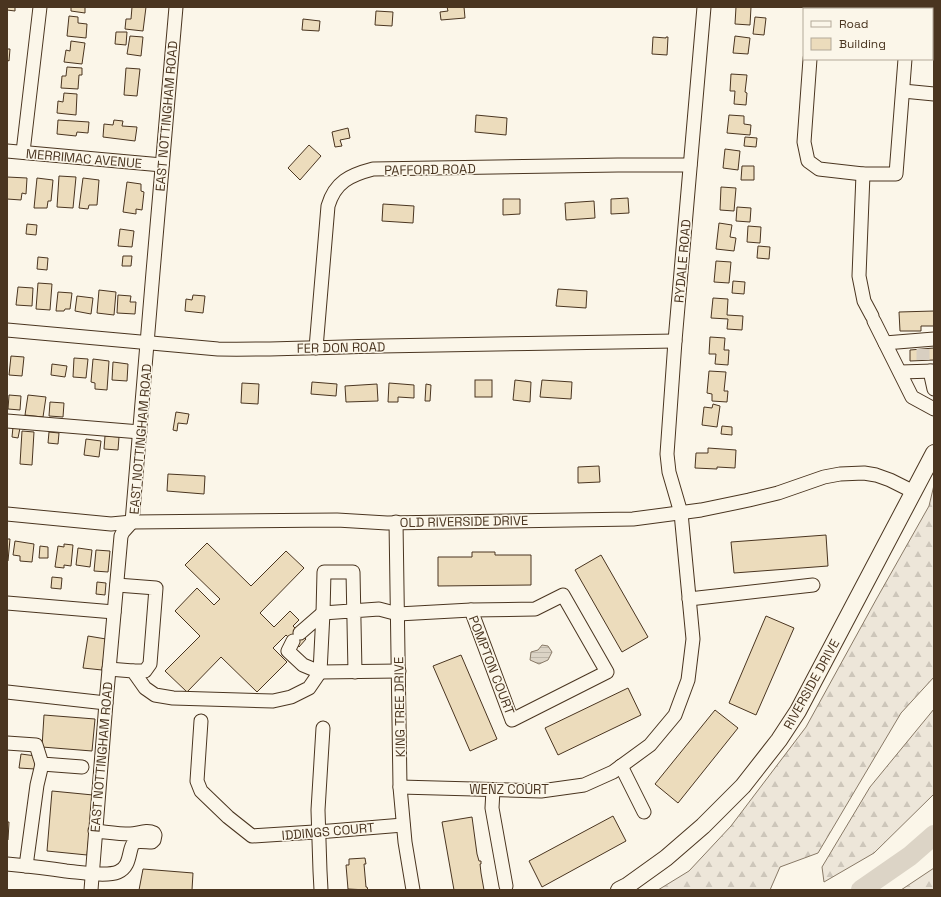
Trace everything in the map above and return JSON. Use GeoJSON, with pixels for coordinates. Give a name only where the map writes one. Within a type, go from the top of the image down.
{"type":"FeatureCollection","features":[{"type":"Feature","properties":{"kind":"main road","name":"RIVERSIDE DRIVE"},"geometry":{"type":"LineString","coordinates":[[619,890],[666,858],[703,826],[743,786],[778,740],[798,711],[934,453]]}},
{"type":"Feature","properties":{"kind":"street"},"geometry":{"type":"LineString","coordinates":[[23,152],[40,7]]}},
{"type":"Feature","properties":{"kind":"street","name":"EAST NOTTINGHAM ROAD"},"geometry":{"type":"LineString","coordinates":[[91,890],[91,874],[121,536],[132,522],[176,7]]}},
{"type":"Feature","properties":{"kind":"street","name":"RYDALE ROAD"},"geometry":{"type":"LineString","coordinates":[[681,513],[669,472],[667,454],[675,341],[704,7]]}},
{"type":"Feature","properties":{"kind":"street"},"geometry":{"type":"LineString","coordinates":[[810,60],[804,142],[808,161],[819,169],[863,174],[896,174],[905,60]]}},
{"type":"Feature","properties":{"kind":"street"},"geometry":{"type":"LineString","coordinates":[[903,91],[934,94]]}},
{"type":"Feature","properties":{"kind":"street","name":"MERRIMAC AVENUE"},"geometry":{"type":"LineString","coordinates":[[7,151],[162,165]]}},
{"type":"Feature","properties":{"kind":"street","name":"PAFFORD ROAD"},"geometry":{"type":"LineString","coordinates":[[316,348],[328,206],[333,193],[340,185],[352,176],[373,169],[690,165]]}},
{"type":"Feature","properties":{"kind":"street"},"geometry":{"type":"LineString","coordinates":[[863,174],[859,276],[864,301],[912,397],[934,408]]}},
{"type":"Feature","properties":{"kind":"street","name":"FER DON ROAD"},"geometry":{"type":"LineString","coordinates":[[7,330],[218,349],[675,341]]}},
{"type":"Feature","properties":{"kind":"street"},"geometry":{"type":"LineString","coordinates":[[885,343],[927,357]]}},
{"type":"Feature","properties":{"kind":"street"},"geometry":{"type":"LineString","coordinates":[[900,372],[927,357]]}},
{"type":"Feature","properties":{"kind":"street"},"geometry":{"type":"LineString","coordinates":[[927,357],[934,389]]}},
{"type":"Feature","properties":{"kind":"street"},"geometry":{"type":"LineString","coordinates":[[7,421],[140,432]]}},
{"type":"Feature","properties":{"kind":"street","name":"OLD RIVERSIDE DRIVE"},"geometry":{"type":"LineString","coordinates":[[7,514],[111,524],[132,522],[337,520],[396,522],[633,519],[701,510],[778,493],[824,477],[840,474],[864,473],[890,480],[913,493]]}},
{"type":"Feature","properties":{"kind":"street","name":"WENZ COURT"},"geometry":{"type":"LineString","coordinates":[[400,787],[541,791],[584,785],[613,772],[650,745],[675,715],[688,680],[693,640],[681,513]]}},
{"type":"Feature","properties":{"kind":"street","name":"KING TREE DRIVE"},"geometry":{"type":"LineString","coordinates":[[396,522],[400,787],[405,842],[413,890]]}},
{"type":"Feature","properties":{"kind":"street"},"geometry":{"type":"LineString","coordinates":[[133,671],[145,688],[155,695],[172,698],[273,701],[291,697],[309,688],[320,672],[324,572],[354,572],[355,672]]}},
{"type":"Feature","properties":{"kind":"street"},"geometry":{"type":"LineString","coordinates":[[109,669],[144,671],[150,664],[156,588],[117,585]]}},
{"type":"Feature","properties":{"kind":"street"},"geometry":{"type":"LineString","coordinates":[[689,600],[813,585]]}},
{"type":"Feature","properties":{"kind":"street","name":"POMPTON COURT"},"geometry":{"type":"LineString","coordinates":[[323,613],[379,609],[398,614],[470,610],[535,608],[563,595],[607,672],[512,720],[470,610]]}},
{"type":"Feature","properties":{"kind":"street"},"geometry":{"type":"LineString","coordinates":[[7,603],[114,612]]}},
{"type":"Feature","properties":{"kind":"street"},"geometry":{"type":"LineString","coordinates":[[323,613],[296,637],[288,651],[303,665],[320,672],[399,671]]}},
{"type":"Feature","properties":{"kind":"street"},"geometry":{"type":"LineString","coordinates":[[7,692],[106,703]]}},
{"type":"Feature","properties":{"kind":"street","name":"IDDINGS COURT"},"geometry":{"type":"LineString","coordinates":[[200,721],[197,781],[201,791],[228,817],[252,836],[318,832],[403,824]]}},
{"type":"Feature","properties":{"kind":"street"},"geometry":{"type":"LineString","coordinates":[[321,890],[318,810],[323,728]]}},
{"type":"Feature","properties":{"kind":"street"},"geometry":{"type":"LineString","coordinates":[[7,743],[36,745],[42,764],[37,785],[26,866]]}},
{"type":"Feature","properties":{"kind":"street"},"geometry":{"type":"LineString","coordinates":[[42,764],[82,767]]}},
{"type":"Feature","properties":{"kind":"street"},"geometry":{"type":"LineString","coordinates":[[621,766],[644,812]]}},
{"type":"Feature","properties":{"kind":"street"},"geometry":{"type":"LineString","coordinates":[[493,790],[492,808],[506,886]]}},
{"type":"Feature","properties":{"kind":"street"},"geometry":{"type":"LineString","coordinates":[[7,864],[91,874],[108,874],[118,872],[124,868],[128,863],[132,846],[136,842],[152,842],[155,835],[152,832],[146,831],[131,834],[95,832]]}},
{"type":"Feature","properties":{"kind":"green space"},"geometry":{"type":"Polygon","coordinates":[[[934,485],[934,677],[901,713],[818,853],[780,867],[770,890],[658,890],[689,871],[731,826],[806,727],[929,506],[934,485]]]}},
{"type":"Feature","properties":{"kind":"green space"},"geometry":{"type":"Polygon","coordinates":[[[934,709],[934,794],[874,853],[824,882],[822,867],[870,787],[934,709]]]}},
{"type":"Feature","properties":{"kind":"green space"},"geometry":{"type":"Polygon","coordinates":[[[934,868],[934,890],[901,890],[934,868]]]}},
{"type":"Feature","properties":{"kind":"shaded area"},"geometry":{"type":"Polygon","coordinates":[[[542,645],[548,646],[552,652],[548,660],[539,664],[530,660],[531,652],[538,650],[542,645]]]}},
{"type":"Feature","properties":{"kind":"building"},"geometry":{"type":"Polygon","coordinates":[[[7,7],[15,7],[15,11],[7,10],[7,7]]]}},
{"type":"Feature","properties":{"kind":"building"},"geometry":{"type":"Polygon","coordinates":[[[71,7],[85,7],[85,13],[71,11],[71,7]]]}},
{"type":"Feature","properties":{"kind":"building"},"geometry":{"type":"Polygon","coordinates":[[[132,7],[146,7],[143,31],[125,29],[126,19],[131,19],[132,7]]]}},
{"type":"Feature","properties":{"kind":"building"},"geometry":{"type":"Polygon","coordinates":[[[447,7],[464,7],[465,18],[441,20],[440,12],[448,11],[447,7]]]}},
{"type":"Feature","properties":{"kind":"building"},"geometry":{"type":"Polygon","coordinates":[[[736,7],[751,7],[750,25],[735,24],[736,7]]]}},
{"type":"Feature","properties":{"kind":"building"},"geometry":{"type":"Polygon","coordinates":[[[376,11],[393,12],[392,26],[375,25],[376,11]]]}},
{"type":"Feature","properties":{"kind":"building"},"geometry":{"type":"Polygon","coordinates":[[[69,16],[78,17],[78,23],[87,24],[86,38],[67,36],[69,16]]]}},
{"type":"Feature","properties":{"kind":"building"},"geometry":{"type":"Polygon","coordinates":[[[755,17],[766,18],[764,35],[753,34],[755,17]]]}},
{"type":"Feature","properties":{"kind":"building"},"geometry":{"type":"Polygon","coordinates":[[[303,19],[320,21],[319,31],[302,30],[303,19]]]}},
{"type":"Feature","properties":{"kind":"building"},"geometry":{"type":"Polygon","coordinates":[[[116,32],[127,32],[126,45],[115,44],[116,32]]]}},
{"type":"Feature","properties":{"kind":"building"},"geometry":{"type":"Polygon","coordinates":[[[130,36],[143,37],[141,56],[127,54],[130,36]]]}},
{"type":"Feature","properties":{"kind":"building"},"geometry":{"type":"Polygon","coordinates":[[[735,36],[750,38],[748,54],[733,53],[735,36]]]}},
{"type":"Feature","properties":{"kind":"building"},"geometry":{"type":"Polygon","coordinates":[[[653,37],[668,37],[667,55],[652,54],[653,37]]]}},
{"type":"Feature","properties":{"kind":"building"},"geometry":{"type":"Polygon","coordinates":[[[71,41],[85,43],[82,64],[64,62],[66,50],[70,51],[71,41]]]}},
{"type":"Feature","properties":{"kind":"building"},"geometry":{"type":"Polygon","coordinates":[[[7,49],[10,49],[9,61],[7,60],[7,49]]]}},
{"type":"Feature","properties":{"kind":"building"},"geometry":{"type":"Polygon","coordinates":[[[67,67],[82,68],[82,75],[79,75],[78,89],[61,88],[62,76],[66,76],[67,67]]]}},
{"type":"Feature","properties":{"kind":"building"},"geometry":{"type":"Polygon","coordinates":[[[126,68],[140,69],[137,96],[124,95],[126,68]]]}},
{"type":"Feature","properties":{"kind":"building"},"geometry":{"type":"Polygon","coordinates":[[[731,74],[747,75],[745,92],[747,93],[746,105],[734,104],[735,91],[730,91],[731,74]]]}},
{"type":"Feature","properties":{"kind":"building"},"geometry":{"type":"Polygon","coordinates":[[[64,93],[77,94],[76,115],[57,113],[58,101],[63,102],[64,93]]]}},
{"type":"Feature","properties":{"kind":"building"},"geometry":{"type":"Polygon","coordinates":[[[476,115],[507,118],[506,135],[475,132],[476,115]]]}},
{"type":"Feature","properties":{"kind":"building"},"geometry":{"type":"Polygon","coordinates":[[[729,115],[744,116],[744,124],[751,125],[750,135],[727,133],[729,115]]]}},
{"type":"Feature","properties":{"kind":"building"},"geometry":{"type":"Polygon","coordinates":[[[58,120],[89,122],[88,133],[77,132],[76,136],[57,134],[58,120]]]}},
{"type":"Feature","properties":{"kind":"building"},"geometry":{"type":"Polygon","coordinates":[[[114,120],[123,121],[122,126],[137,127],[135,141],[103,137],[104,124],[113,125],[114,120]]]}},
{"type":"Feature","properties":{"kind":"building"},"geometry":{"type":"Polygon","coordinates":[[[348,128],[350,138],[340,140],[342,146],[335,147],[332,132],[348,128]]]}},
{"type":"Feature","properties":{"kind":"building"},"geometry":{"type":"Polygon","coordinates":[[[745,137],[757,138],[756,147],[744,146],[745,137]]]}},
{"type":"Feature","properties":{"kind":"building"},"geometry":{"type":"Polygon","coordinates":[[[309,145],[321,156],[300,180],[288,168],[309,145]]]}},
{"type":"Feature","properties":{"kind":"building"},"geometry":{"type":"Polygon","coordinates":[[[725,149],[740,151],[738,170],[723,168],[725,149]]]}},
{"type":"Feature","properties":{"kind":"building"},"geometry":{"type":"Polygon","coordinates":[[[742,166],[754,166],[754,180],[741,180],[742,166]]]}},
{"type":"Feature","properties":{"kind":"building"},"geometry":{"type":"Polygon","coordinates":[[[59,176],[76,177],[73,208],[57,207],[59,176]]]}},
{"type":"Feature","properties":{"kind":"building"},"geometry":{"type":"Polygon","coordinates":[[[7,177],[27,178],[26,194],[22,193],[21,200],[7,199],[7,177]]]}},
{"type":"Feature","properties":{"kind":"building"},"geometry":{"type":"Polygon","coordinates":[[[37,178],[53,180],[51,201],[48,201],[47,208],[34,208],[37,178]]]}},
{"type":"Feature","properties":{"kind":"building"},"geometry":{"type":"Polygon","coordinates":[[[83,178],[99,180],[97,205],[89,205],[88,209],[79,208],[83,178]]]}},
{"type":"Feature","properties":{"kind":"building"},"geometry":{"type":"Polygon","coordinates":[[[127,182],[141,184],[141,191],[144,192],[142,210],[136,209],[136,214],[123,212],[127,182]]]}},
{"type":"Feature","properties":{"kind":"building"},"geometry":{"type":"Polygon","coordinates":[[[721,187],[736,188],[734,211],[720,210],[721,187]]]}},
{"type":"Feature","properties":{"kind":"building"},"geometry":{"type":"Polygon","coordinates":[[[628,198],[629,213],[611,214],[611,199],[628,198]]]}},
{"type":"Feature","properties":{"kind":"building"},"geometry":{"type":"Polygon","coordinates":[[[503,199],[520,199],[520,214],[503,215],[503,199]]]}},
{"type":"Feature","properties":{"kind":"building"},"geometry":{"type":"Polygon","coordinates":[[[594,201],[595,218],[566,220],[565,203],[594,201]]]}},
{"type":"Feature","properties":{"kind":"building"},"geometry":{"type":"Polygon","coordinates":[[[383,204],[414,206],[413,223],[382,221],[383,204]]]}},
{"type":"Feature","properties":{"kind":"building"},"geometry":{"type":"Polygon","coordinates":[[[737,207],[751,208],[750,222],[736,221],[737,207]]]}},
{"type":"Feature","properties":{"kind":"building"},"geometry":{"type":"Polygon","coordinates":[[[719,223],[732,225],[730,237],[736,238],[734,251],[716,249],[719,223]]]}},
{"type":"Feature","properties":{"kind":"building"},"geometry":{"type":"Polygon","coordinates":[[[27,224],[37,225],[36,235],[26,234],[27,224]]]}},
{"type":"Feature","properties":{"kind":"building"},"geometry":{"type":"Polygon","coordinates":[[[748,226],[761,227],[760,243],[747,242],[748,226]]]}},
{"type":"Feature","properties":{"kind":"building"},"geometry":{"type":"Polygon","coordinates":[[[120,229],[134,231],[132,247],[118,246],[120,229]]]}},
{"type":"Feature","properties":{"kind":"building"},"geometry":{"type":"Polygon","coordinates":[[[758,246],[770,247],[769,259],[757,258],[758,246]]]}},
{"type":"Feature","properties":{"kind":"building"},"geometry":{"type":"Polygon","coordinates":[[[123,256],[132,256],[131,266],[122,266],[123,256]]]}},
{"type":"Feature","properties":{"kind":"building"},"geometry":{"type":"Polygon","coordinates":[[[38,257],[48,258],[47,270],[37,269],[38,257]]]}},
{"type":"Feature","properties":{"kind":"building"},"geometry":{"type":"Polygon","coordinates":[[[716,261],[731,262],[729,283],[714,282],[716,261]]]}},
{"type":"Feature","properties":{"kind":"building"},"geometry":{"type":"Polygon","coordinates":[[[733,281],[745,282],[744,294],[732,293],[733,281]]]}},
{"type":"Feature","properties":{"kind":"building"},"geometry":{"type":"Polygon","coordinates":[[[38,283],[52,284],[50,310],[36,309],[38,283]]]}},
{"type":"Feature","properties":{"kind":"building"},"geometry":{"type":"Polygon","coordinates":[[[18,287],[33,288],[32,306],[16,305],[18,287]]]}},
{"type":"Feature","properties":{"kind":"building"},"geometry":{"type":"Polygon","coordinates":[[[558,289],[587,291],[586,308],[556,306],[558,289]]]}},
{"type":"Feature","properties":{"kind":"building"},"geometry":{"type":"Polygon","coordinates":[[[99,290],[116,292],[114,315],[97,313],[99,290]]]}},
{"type":"Feature","properties":{"kind":"building"},"geometry":{"type":"Polygon","coordinates":[[[58,292],[72,293],[70,309],[56,311],[58,292]]]}},
{"type":"Feature","properties":{"kind":"building"},"geometry":{"type":"Polygon","coordinates":[[[118,295],[131,296],[130,302],[136,302],[135,314],[117,313],[118,295]]]}},
{"type":"Feature","properties":{"kind":"building"},"geometry":{"type":"Polygon","coordinates":[[[193,295],[205,296],[203,313],[185,311],[186,299],[192,300],[193,295]]]}},
{"type":"Feature","properties":{"kind":"building"},"geometry":{"type":"Polygon","coordinates":[[[77,296],[93,298],[91,314],[75,311],[77,296]]]}},
{"type":"Feature","properties":{"kind":"building"},"geometry":{"type":"Polygon","coordinates":[[[713,298],[728,299],[727,315],[743,316],[742,330],[727,329],[728,319],[711,318],[713,298]]]}},
{"type":"Feature","properties":{"kind":"building"},"geometry":{"type":"Polygon","coordinates":[[[934,311],[934,326],[921,326],[921,331],[900,331],[899,312],[934,311]]]}},
{"type":"Feature","properties":{"kind":"building"},"geometry":{"type":"Polygon","coordinates":[[[710,337],[725,338],[724,350],[729,350],[728,365],[715,364],[716,354],[709,354],[710,337]]]}},
{"type":"Feature","properties":{"kind":"building"},"geometry":{"type":"Polygon","coordinates":[[[934,348],[934,360],[910,361],[910,350],[934,348]]]}},
{"type":"Feature","properties":{"kind":"building"},"geometry":{"type":"Polygon","coordinates":[[[11,356],[24,357],[22,376],[9,375],[11,356]]]}},
{"type":"Feature","properties":{"kind":"building"},"geometry":{"type":"Polygon","coordinates":[[[74,358],[88,359],[86,378],[73,377],[74,358]]]}},
{"type":"Feature","properties":{"kind":"building"},"geometry":{"type":"Polygon","coordinates":[[[93,359],[109,361],[107,390],[95,389],[95,383],[91,382],[93,359]]]}},
{"type":"Feature","properties":{"kind":"building"},"geometry":{"type":"Polygon","coordinates":[[[113,362],[128,364],[127,381],[112,380],[113,362]]]}},
{"type":"Feature","properties":{"kind":"building"},"geometry":{"type":"Polygon","coordinates":[[[52,364],[67,366],[65,377],[51,375],[52,364]]]}},
{"type":"Feature","properties":{"kind":"building"},"geometry":{"type":"Polygon","coordinates":[[[709,371],[726,372],[724,391],[728,391],[727,402],[712,401],[712,394],[707,393],[709,371]]]}},
{"type":"Feature","properties":{"kind":"building"},"geometry":{"type":"Polygon","coordinates":[[[475,380],[492,380],[492,397],[475,397],[475,380]]]}},
{"type":"Feature","properties":{"kind":"building"},"geometry":{"type":"Polygon","coordinates":[[[515,380],[531,382],[530,402],[513,400],[515,380]]]}},
{"type":"Feature","properties":{"kind":"building"},"geometry":{"type":"Polygon","coordinates":[[[542,380],[572,382],[571,399],[540,397],[542,380]]]}},
{"type":"Feature","properties":{"kind":"building"},"geometry":{"type":"Polygon","coordinates":[[[312,382],[337,384],[336,396],[311,394],[312,382]]]}},
{"type":"Feature","properties":{"kind":"building"},"geometry":{"type":"Polygon","coordinates":[[[242,383],[259,384],[258,404],[241,403],[242,383]]]}},
{"type":"Feature","properties":{"kind":"building"},"geometry":{"type":"Polygon","coordinates":[[[389,383],[414,385],[414,398],[398,397],[398,402],[388,402],[389,383]]]}},
{"type":"Feature","properties":{"kind":"building"},"geometry":{"type":"Polygon","coordinates":[[[377,384],[378,401],[346,402],[345,386],[377,384]]]}},
{"type":"Feature","properties":{"kind":"building"},"geometry":{"type":"Polygon","coordinates":[[[426,384],[431,385],[430,401],[425,401],[426,384]]]}},
{"type":"Feature","properties":{"kind":"building"},"geometry":{"type":"Polygon","coordinates":[[[9,395],[21,396],[20,410],[8,409],[9,395]]]}},
{"type":"Feature","properties":{"kind":"building"},"geometry":{"type":"Polygon","coordinates":[[[28,395],[46,397],[43,417],[25,415],[28,395]]]}},
{"type":"Feature","properties":{"kind":"building"},"geometry":{"type":"Polygon","coordinates":[[[50,402],[64,403],[63,417],[49,416],[50,402]]]}},
{"type":"Feature","properties":{"kind":"building"},"geometry":{"type":"Polygon","coordinates":[[[713,404],[720,406],[717,427],[702,425],[704,407],[712,408],[713,404]]]}},
{"type":"Feature","properties":{"kind":"building"},"geometry":{"type":"Polygon","coordinates":[[[176,412],[189,414],[187,424],[178,423],[177,431],[173,430],[176,412]]]}},
{"type":"Feature","properties":{"kind":"building"},"geometry":{"type":"Polygon","coordinates":[[[722,426],[732,427],[732,435],[721,434],[722,426]]]}},
{"type":"Feature","properties":{"kind":"building"},"geometry":{"type":"Polygon","coordinates":[[[13,427],[20,428],[18,438],[12,437],[13,427]]]}},
{"type":"Feature","properties":{"kind":"building"},"geometry":{"type":"Polygon","coordinates":[[[22,431],[34,432],[32,465],[20,464],[22,431]]]}},
{"type":"Feature","properties":{"kind":"building"},"geometry":{"type":"Polygon","coordinates":[[[49,432],[59,433],[58,444],[48,443],[49,432]]]}},
{"type":"Feature","properties":{"kind":"building"},"geometry":{"type":"Polygon","coordinates":[[[105,436],[119,437],[118,450],[104,449],[105,436]]]}},
{"type":"Feature","properties":{"kind":"building"},"geometry":{"type":"Polygon","coordinates":[[[86,439],[101,441],[99,457],[84,455],[86,439]]]}},
{"type":"Feature","properties":{"kind":"building"},"geometry":{"type":"Polygon","coordinates":[[[708,448],[736,450],[735,468],[695,468],[696,453],[708,453],[708,448]]]}},
{"type":"Feature","properties":{"kind":"building"},"geometry":{"type":"Polygon","coordinates":[[[599,466],[600,482],[578,483],[578,467],[599,466]]]}},
{"type":"Feature","properties":{"kind":"building"},"geometry":{"type":"Polygon","coordinates":[[[168,474],[205,476],[204,494],[167,491],[168,474]]]}},
{"type":"Feature","properties":{"kind":"building"},"geometry":{"type":"Polygon","coordinates":[[[826,535],[828,566],[734,573],[731,542],[826,535]]]}},
{"type":"Feature","properties":{"kind":"building"},"geometry":{"type":"Polygon","coordinates":[[[7,539],[10,539],[8,561],[7,560],[7,539]]]}},
{"type":"Feature","properties":{"kind":"building"},"geometry":{"type":"Polygon","coordinates":[[[15,541],[34,544],[32,562],[20,561],[20,556],[13,555],[15,541]]]}},
{"type":"Feature","properties":{"kind":"building"},"geometry":{"type":"Polygon","coordinates":[[[207,543],[251,586],[286,551],[304,568],[260,613],[274,627],[290,611],[299,620],[293,626],[306,639],[299,647],[286,635],[273,648],[287,662],[257,692],[221,657],[187,692],[165,671],[200,636],[175,611],[197,588],[214,605],[220,599],[185,565],[207,543]]]}},
{"type":"Feature","properties":{"kind":"building"},"geometry":{"type":"Polygon","coordinates":[[[64,544],[73,545],[71,566],[64,565],[64,568],[55,567],[58,546],[64,547],[64,544]]]}},
{"type":"Feature","properties":{"kind":"building"},"geometry":{"type":"Polygon","coordinates":[[[40,546],[48,547],[48,558],[39,558],[40,546]]]}},
{"type":"Feature","properties":{"kind":"building"},"geometry":{"type":"Polygon","coordinates":[[[78,548],[92,550],[90,567],[76,565],[78,548]]]}},
{"type":"Feature","properties":{"kind":"building"},"geometry":{"type":"Polygon","coordinates":[[[96,550],[110,551],[108,572],[94,571],[96,550]]]}},
{"type":"Feature","properties":{"kind":"building"},"geometry":{"type":"Polygon","coordinates":[[[472,552],[495,552],[495,555],[531,555],[531,585],[438,586],[438,557],[472,557],[472,552]]]}},
{"type":"Feature","properties":{"kind":"building"},"geometry":{"type":"Polygon","coordinates":[[[601,555],[648,637],[622,652],[575,570],[601,555]]]}},
{"type":"Feature","properties":{"kind":"building"},"geometry":{"type":"Polygon","coordinates":[[[52,577],[62,578],[61,589],[51,588],[52,577]]]}},
{"type":"Feature","properties":{"kind":"building"},"geometry":{"type":"Polygon","coordinates":[[[97,582],[106,583],[105,595],[96,594],[97,582]]]}},
{"type":"Feature","properties":{"kind":"building"},"geometry":{"type":"Polygon","coordinates":[[[766,616],[794,628],[756,715],[729,703],[766,616]]]}},
{"type":"Feature","properties":{"kind":"building"},"geometry":{"type":"Polygon","coordinates":[[[88,636],[106,639],[102,670],[83,668],[88,636]]]}},
{"type":"Feature","properties":{"kind":"building"},"geometry":{"type":"Polygon","coordinates":[[[461,655],[497,739],[470,751],[433,666],[461,655]]]}},
{"type":"Feature","properties":{"kind":"building"},"geometry":{"type":"Polygon","coordinates":[[[628,688],[641,715],[558,755],[545,728],[628,688]]]}},
{"type":"Feature","properties":{"kind":"building"},"geometry":{"type":"Polygon","coordinates":[[[715,710],[738,728],[678,803],[655,784],[715,710]]]}},
{"type":"Feature","properties":{"kind":"building"},"geometry":{"type":"Polygon","coordinates":[[[44,715],[95,719],[92,751],[42,747],[44,715]]]}},
{"type":"Feature","properties":{"kind":"building"},"geometry":{"type":"Polygon","coordinates":[[[21,754],[36,756],[35,769],[19,768],[21,754]]]}},
{"type":"Feature","properties":{"kind":"building"},"geometry":{"type":"Polygon","coordinates":[[[52,791],[93,795],[87,855],[47,851],[52,791]]]}},
{"type":"Feature","properties":{"kind":"building"},"geometry":{"type":"Polygon","coordinates":[[[613,816],[626,841],[542,887],[529,861],[613,816]]]}},
{"type":"Feature","properties":{"kind":"building"},"geometry":{"type":"Polygon","coordinates":[[[472,817],[477,854],[479,861],[481,861],[480,864],[484,890],[454,890],[442,822],[472,817]]]}},
{"type":"Feature","properties":{"kind":"building"},"geometry":{"type":"Polygon","coordinates":[[[7,822],[9,822],[8,840],[7,840],[7,822]]]}},
{"type":"Feature","properties":{"kind":"building"},"geometry":{"type":"Polygon","coordinates":[[[365,858],[366,864],[364,864],[366,887],[368,890],[348,889],[346,865],[349,865],[349,859],[365,858]]]}},
{"type":"Feature","properties":{"kind":"building"},"geometry":{"type":"Polygon","coordinates":[[[143,869],[193,873],[192,890],[139,890],[143,869]]]}},
{"type":"Feature","properties":{"kind":"waterway"},"geometry":{"type":"LineString","coordinates":[[861,890],[910,856],[934,835]]}},
{"type":"Feature","properties":{"kind":"tunnel"},"geometry":{"type":"LineString","coordinates":[[923,349],[923,360]]}}]}
